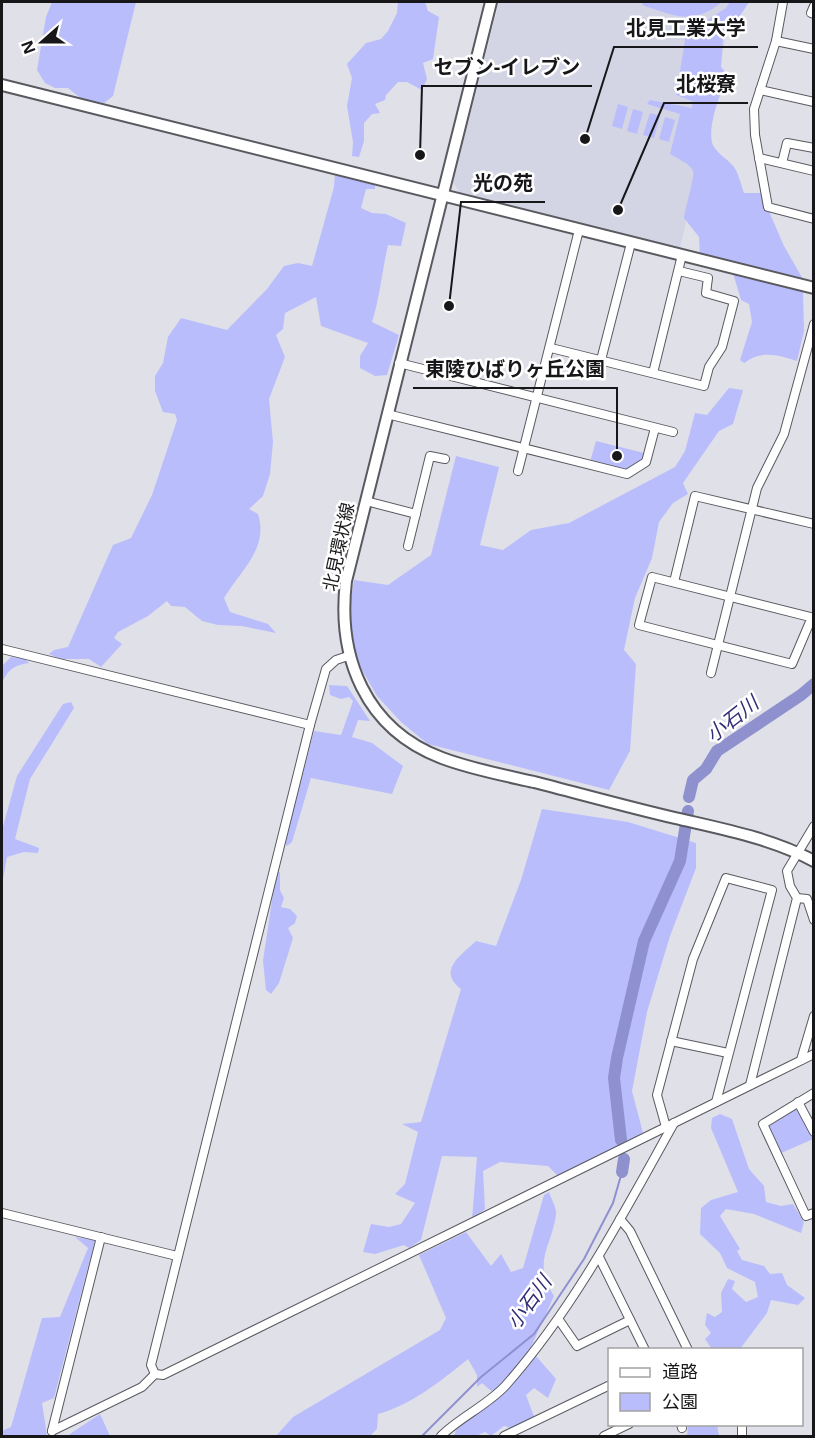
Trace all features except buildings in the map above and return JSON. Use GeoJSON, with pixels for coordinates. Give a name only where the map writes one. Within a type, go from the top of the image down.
{"type":"FeatureCollection","features":[{"type":"Feature","properties":{"kind":"main road","name":"北見環状線"},"geometry":{"type":"LineString","coordinates":[[491,2],[346,581],[343,610],[348,656],[360,684],[378,712],[419,747],[461,765],[732,832],[797,852],[813,861]]}},
{"type":"Feature","properties":{"kind":"main road"},"geometry":{"type":"LineString","coordinates":[[2,85],[813,288]]}},
{"type":"Feature","properties":{"kind":"street"},"geometry":{"type":"LineString","coordinates":[[783,2],[776,41],[754,109],[759,158],[768,207],[813,219]]}},
{"type":"Feature","properties":{"kind":"street"},"geometry":{"type":"LineString","coordinates":[[813,6],[811,13],[813,14]]}},
{"type":"Feature","properties":{"kind":"street"},"geometry":{"type":"LineString","coordinates":[[776,41],[813,49]]}},
{"type":"Feature","properties":{"kind":"street"},"geometry":{"type":"LineString","coordinates":[[759,90],[813,102]]}},
{"type":"Feature","properties":{"kind":"street"},"geometry":{"type":"LineString","coordinates":[[782,163],[787,142],[813,148]]}},
{"type":"Feature","properties":{"kind":"street"},"geometry":{"type":"LineString","coordinates":[[759,158],[813,171]]}},
{"type":"Feature","properties":{"kind":"street"},"geometry":{"type":"LineString","coordinates":[[518,471],[551,348],[579,230]]}},
{"type":"Feature","properties":{"kind":"street"},"geometry":{"type":"LineString","coordinates":[[601,360],[631,243]]}},
{"type":"Feature","properties":{"kind":"street"},"geometry":{"type":"LineString","coordinates":[[654,373],[682,255]]}},
{"type":"Feature","properties":{"kind":"street"},"geometry":{"type":"LineString","coordinates":[[551,348],[704,386],[709,367],[722,347],[734,301],[706,292],[708,278],[679,271]]}},
{"type":"Feature","properties":{"kind":"street"},"geometry":{"type":"LineString","coordinates":[[711,673],[757,488],[784,434],[813,324]]}},
{"type":"Feature","properties":{"kind":"street"},"geometry":{"type":"LineString","coordinates":[[399,363],[673,432]]}},
{"type":"Feature","properties":{"kind":"street"},"geometry":{"type":"LineString","coordinates":[[387,414],[627,474],[646,462],[655,428]]}},
{"type":"Feature","properties":{"kind":"street"},"geometry":{"type":"LineString","coordinates":[[408,546],[430,456],[445,459]]}},
{"type":"Feature","properties":{"kind":"street"},"geometry":{"type":"LineString","coordinates":[[674,582],[695,496],[813,524]]}},
{"type":"Feature","properties":{"kind":"street"},"geometry":{"type":"LineString","coordinates":[[366,501],[416,514]]}},
{"type":"Feature","properties":{"kind":"street"},"geometry":{"type":"LineString","coordinates":[[652,577],[729,595],[813,617],[792,664],[639,626],[652,577]]}},
{"type":"Feature","properties":{"kind":"street"},"geometry":{"type":"LineString","coordinates":[[2,649],[310,725]]}},
{"type":"Feature","properties":{"kind":"street"},"geometry":{"type":"LineString","coordinates":[[155,1374],[151,1365],[177,1256],[310,725],[326,669],[336,660],[348,656]]}},
{"type":"Feature","properties":{"kind":"street"},"geometry":{"type":"LineString","coordinates":[[750,1085],[797,898],[790,886],[788,871],[813,826]]}},
{"type":"Feature","properties":{"kind":"street"},"geometry":{"type":"LineString","coordinates":[[666,1127],[657,1095],[693,958],[726,878],[772,890],[716,1102]]}},
{"type":"Feature","properties":{"kind":"street"},"geometry":{"type":"LineString","coordinates":[[797,898],[807,898],[813,920]]}},
{"type":"Feature","properties":{"kind":"street"},"geometry":{"type":"LineString","coordinates":[[801,1060],[813,1016]]}},
{"type":"Feature","properties":{"kind":"street"},"geometry":{"type":"LineString","coordinates":[[671,1041],[728,1053]]}},
{"type":"Feature","properties":{"kind":"street"},"geometry":{"type":"LineString","coordinates":[[155,1374],[163,1375],[174,1370],[813,1054]]}},
{"type":"Feature","properties":{"kind":"street"},"geometry":{"type":"LineString","coordinates":[[813,1093],[762,1124],[806,1216],[813,1213]]}},
{"type":"Feature","properties":{"kind":"street"},"geometry":{"type":"LineString","coordinates":[[798,1102],[813,1132]]}},
{"type":"Feature","properties":{"kind":"street"},"geometry":{"type":"LineString","coordinates":[[441,1437],[453,1424],[504,1388],[559,1320],[599,1257],[675,1122]]}},
{"type":"Feature","properties":{"kind":"street"},"geometry":{"type":"LineString","coordinates":[[2,1213],[177,1256]]}},
{"type":"Feature","properties":{"kind":"street"},"geometry":{"type":"LineString","coordinates":[[620,1219],[630,1231],[687,1348]]}},
{"type":"Feature","properties":{"kind":"street"},"geometry":{"type":"LineString","coordinates":[[101,1236],[52,1431],[142,1387],[155,1374]]}},
{"type":"Feature","properties":{"kind":"street"},"geometry":{"type":"LineString","coordinates":[[599,1257],[644,1348]]}},
{"type":"Feature","properties":{"kind":"street"},"geometry":{"type":"LineString","coordinates":[[559,1320],[577,1346],[630,1320]]}},
{"type":"Feature","properties":{"kind":"street"},"geometry":{"type":"LineString","coordinates":[[508,1436],[608,1386]]}},
{"type":"Feature","properties":{"kind":"street"},"geometry":{"type":"LineString","coordinates":[[604,1437],[627,1426]]}},
{"type":"Feature","properties":{"kind":"shaded area"},"geometry":{"type":"Polygon","coordinates":[[[499,2],[736,2],[726,33],[716,96],[679,252],[462,197],[453,182],[499,2]]]}},
{"type":"Feature","properties":{"kind":"green space"},"geometry":{"type":"Polygon","coordinates":[[[52,2],[136,2],[113,96],[104,103],[83,100],[68,88],[55,88],[45,83],[37,70],[46,17],[52,2]]]}},
{"type":"Feature","properties":{"kind":"green space"},"geometry":{"type":"Polygon","coordinates":[[[398,2],[425,2],[428,11],[439,17],[433,59],[423,63],[427,79],[422,90],[407,82],[398,82],[386,95],[385,100],[375,104],[380,113],[372,114],[364,123],[364,141],[359,157],[352,156],[353,142],[347,106],[352,78],[347,64],[366,43],[381,39],[388,31],[397,13],[398,2]]]}},
{"type":"Feature","properties":{"kind":"green space"},"geometry":{"type":"Polygon","coordinates":[[[641,2],[722,2],[702,14],[684,17],[644,6],[641,2]]]}},
{"type":"Feature","properties":{"kind":"green space"},"geometry":{"type":"Polygon","coordinates":[[[730,2],[749,2],[729,33],[723,38],[721,67],[730,77],[715,111],[711,132],[712,141],[716,150],[736,170],[744,193],[761,193],[784,246],[804,281],[700,257],[699,237],[684,218],[693,171],[692,168],[670,154],[680,114],[647,104],[650,100],[692,108],[692,101],[676,95],[686,34],[726,8],[730,2]]]}},
{"type":"Feature","properties":{"kind":"green space"},"geometry":{"type":"Polygon","coordinates":[[[618,104],[628,107],[622,129],[612,126],[618,104]]]}},
{"type":"Feature","properties":{"kind":"green space"},"geometry":{"type":"Polygon","coordinates":[[[633,109],[643,112],[637,134],[627,131],[633,109]]]}},
{"type":"Feature","properties":{"kind":"green space"},"geometry":{"type":"Polygon","coordinates":[[[650,113],[660,116],[654,138],[643,135],[650,113]]]}},
{"type":"Feature","properties":{"kind":"green space"},"geometry":{"type":"Polygon","coordinates":[[[665,117],[675,120],[669,142],[659,139],[665,117]]]}},
{"type":"Feature","properties":{"kind":"green space"},"geometry":{"type":"Polygon","coordinates":[[[335,173],[375,184],[375,189],[366,189],[361,208],[372,213],[386,214],[406,223],[401,246],[388,245],[372,322],[399,335],[387,375],[375,376],[360,368],[360,356],[368,343],[321,326],[316,297],[285,313],[283,329],[276,335],[285,357],[269,399],[273,442],[270,474],[263,496],[249,509],[258,514],[260,538],[252,558],[224,598],[230,612],[268,624],[276,633],[202,621],[185,607],[171,606],[167,601],[148,616],[118,632],[114,638],[122,644],[101,667],[89,659],[60,659],[49,654],[54,650],[68,647],[113,545],[131,538],[152,495],[177,420],[175,414],[163,412],[155,391],[155,376],[163,363],[168,337],[181,318],[227,330],[267,289],[284,266],[298,263],[312,266],[334,187],[335,173]]]}},
{"type":"Feature","properties":{"kind":"green space"},"geometry":{"type":"Polygon","coordinates":[[[733,273],[803,291],[804,331],[797,361],[769,355],[757,356],[744,363],[740,360],[752,322],[749,304],[741,300],[733,273]]]}},
{"type":"Feature","properties":{"kind":"green space"},"geometry":{"type":"Polygon","coordinates":[[[729,388],[743,390],[733,424],[719,431],[683,483],[688,494],[673,503],[659,522],[652,558],[635,598],[624,650],[636,664],[630,751],[609,790],[428,744],[401,722],[377,696],[358,663],[348,620],[354,580],[388,585],[431,555],[456,456],[499,467],[480,545],[503,550],[531,530],[569,523],[675,467],[685,451],[695,413],[707,415],[729,388]]]}},
{"type":"Feature","properties":{"kind":"green space"},"geometry":{"type":"Polygon","coordinates":[[[596,441],[644,453],[642,460],[625,470],[590,462],[596,441]]]}},
{"type":"Feature","properties":{"kind":"green space"},"geometry":{"type":"Polygon","coordinates":[[[11,657],[25,659],[29,663],[12,668],[2,683],[2,666],[11,657]]]}},
{"type":"Feature","properties":{"kind":"green space"},"geometry":{"type":"Polygon","coordinates":[[[329,685],[347,686],[370,721],[358,720],[352,737],[372,743],[403,766],[392,794],[311,778],[292,842],[287,846],[285,843],[314,731],[341,735],[353,701],[349,697],[341,699],[330,695],[329,685]]]}},
{"type":"Feature","properties":{"kind":"green space"},"geometry":{"type":"Polygon","coordinates":[[[71,702],[74,708],[30,779],[15,839],[39,848],[38,853],[24,852],[7,857],[2,885],[2,830],[17,776],[63,704],[71,702]]]}},
{"type":"Feature","properties":{"kind":"green space"},"geometry":{"type":"Polygon","coordinates":[[[542,809],[628,822],[696,843],[696,868],[670,936],[647,1012],[632,1091],[643,1133],[558,1176],[548,1166],[500,1162],[483,1171],[485,1209],[472,1219],[477,1157],[442,1156],[421,1240],[409,1248],[404,1245],[375,1254],[363,1252],[371,1224],[389,1227],[401,1224],[415,1203],[395,1194],[405,1184],[418,1132],[402,1124],[421,1122],[461,989],[454,982],[451,970],[458,958],[476,941],[496,946],[521,880],[542,809]]]}},
{"type":"Feature","properties":{"kind":"green space"},"geometry":{"type":"Polygon","coordinates":[[[280,872],[280,890],[284,898],[281,907],[290,909],[297,916],[295,923],[288,928],[293,938],[279,983],[271,994],[266,990],[263,961],[276,873],[280,872]]]}},
{"type":"Feature","properties":{"kind":"green space"},"geometry":{"type":"Polygon","coordinates":[[[795,1109],[799,1111],[813,1139],[779,1154],[768,1131],[769,1126],[795,1109]]]}},
{"type":"Feature","properties":{"kind":"green space"},"geometry":{"type":"Polygon","coordinates":[[[720,1114],[732,1119],[749,1169],[764,1186],[766,1202],[781,1206],[793,1204],[804,1222],[801,1233],[754,1214],[726,1209],[720,1216],[740,1249],[737,1251],[742,1260],[764,1266],[770,1274],[782,1273],[787,1285],[805,1298],[798,1305],[771,1300],[767,1313],[741,1348],[711,1348],[705,1339],[711,1333],[705,1325],[707,1313],[715,1317],[722,1312],[721,1293],[728,1279],[735,1281],[732,1289],[746,1302],[758,1297],[755,1282],[727,1268],[720,1253],[700,1234],[701,1208],[711,1200],[738,1192],[711,1128],[712,1118],[720,1114]]]}},
{"type":"Feature","properties":{"kind":"green space"},"geometry":{"type":"Polygon","coordinates":[[[549,1192],[556,1215],[545,1255],[544,1273],[554,1296],[530,1349],[556,1379],[548,1398],[534,1388],[526,1395],[535,1419],[514,1429],[504,1426],[491,1436],[485,1432],[476,1436],[454,1436],[457,1427],[497,1396],[482,1383],[477,1387],[477,1375],[468,1359],[414,1398],[378,1414],[377,1429],[370,1436],[276,1436],[293,1417],[440,1330],[446,1318],[419,1255],[466,1232],[491,1266],[501,1254],[511,1272],[523,1268],[544,1195],[549,1192]]]}},
{"type":"Feature","properties":{"kind":"green space"},"geometry":{"type":"Polygon","coordinates":[[[75,1237],[95,1240],[54,1398],[42,1403],[47,1436],[2,1436],[2,1431],[11,1427],[42,1318],[60,1317],[88,1248],[75,1237]]]}},
{"type":"Feature","properties":{"kind":"green space"},"geometry":{"type":"Polygon","coordinates":[[[100,1414],[110,1436],[67,1436],[100,1414]]]}},
{"type":"Feature","properties":{"kind":"green space"},"geometry":{"type":"Polygon","coordinates":[[[688,1426],[717,1426],[719,1436],[687,1436],[688,1426]]]}},
{"type":"Feature","properties":{"kind":"waterway","name":"小石川"},"geometry":{"type":"LineString","coordinates":[[689,797],[693,780],[706,769],[717,751],[814,684]]}},
{"type":"Feature","properties":{"kind":"waterway","name":"小石川"},"geometry":{"type":"LineString","coordinates":[[621,1140],[614,1078],[617,1058],[644,941],[680,861],[688,811]]}},
{"type":"Feature","properties":{"kind":"waterway","name":"小石川"},"geometry":{"type":"LineString","coordinates":[[622,1172],[624,1159]]}},
{"type":"Feature","properties":{"kind":"waterway","name":"小石川"},"geometry":{"type":"LineString","coordinates":[[422,1436],[481,1377],[534,1334],[584,1259],[613,1203],[622,1172]]}},
{"type":"Feature","properties":{"kind":"place","name":"北見工業大学"},"geometry":{"type":"Point","coordinates":[585,139]}},
{"type":"Feature","properties":{"kind":"place","name":"セブン-イレブン"},"geometry":{"type":"Point","coordinates":[420,155]}},
{"type":"Feature","properties":{"kind":"place","name":"北桜寮"},"geometry":{"type":"Point","coordinates":[618,210]}},
{"type":"Feature","properties":{"kind":"place","name":"光の苑"},"geometry":{"type":"Point","coordinates":[449,306]}},
{"type":"Feature","properties":{"kind":"place","name":"東陵ひばりヶ丘公園"},"geometry":{"type":"Point","coordinates":[617,456]}}]}
